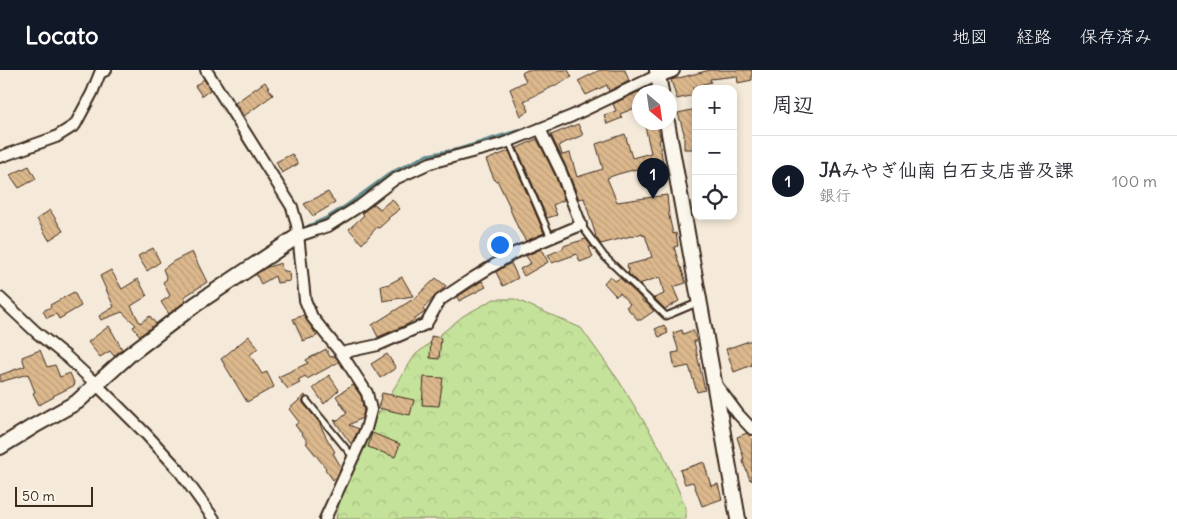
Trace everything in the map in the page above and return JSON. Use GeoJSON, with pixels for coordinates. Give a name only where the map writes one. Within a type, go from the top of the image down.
{"type":"FeatureCollection","features":[{"type":"Feature","properties":{"kind":"street"},"geometry":{"type":"LineString","coordinates":[[0,158],[56,137],[75,125],[92,94],[100,74],[106,70]]}},
{"type":"Feature","properties":{"kind":"street"},"geometry":{"type":"LineString","coordinates":[[206,70],[292,207],[297,225],[306,300],[312,317],[340,353],[367,393],[371,410],[366,428],[325,519]]}},
{"type":"Feature","properties":{"kind":"street"},"geometry":{"type":"LineString","coordinates":[[0,447],[77,402],[129,355],[196,304],[298,236],[328,226],[361,205],[395,179],[430,163],[509,141],[572,116],[657,73],[672,70]]}},
{"type":"Feature","properties":{"kind":"street"},"geometry":{"type":"LineString","coordinates":[[340,353],[378,345],[426,324],[440,300],[512,254],[580,225],[561,172],[540,128]]}},
{"type":"Feature","properties":{"kind":"street"},"geometry":{"type":"LineString","coordinates":[[668,130],[738,519]]}},
{"type":"Feature","properties":{"kind":"street"},"geometry":{"type":"LineString","coordinates":[[0,298],[36,332],[67,357],[146,434],[178,469],[214,519]]}},
{"type":"Feature","properties":{"kind":"street"},"geometry":{"type":"LineString","coordinates":[[714,382],[752,429]]}},
{"type":"Feature","properties":{"kind":"lane"},"geometry":{"type":"LineString","coordinates":[[509,141],[552,238]]}},
{"type":"Feature","properties":{"kind":"lane"},"geometry":{"type":"LineString","coordinates":[[580,225],[604,256],[666,316],[700,302]]}},
{"type":"Feature","properties":{"kind":"lane"},"geometry":{"type":"LineString","coordinates":[[307,401],[353,458]]}},
{"type":"Feature","properties":{"kind":"green space"},"geometry":{"type":"Polygon","coordinates":[[[494,299],[515,299],[581,328],[619,381],[662,451],[686,508],[686,519],[336,519],[347,463],[415,355],[463,316],[494,299]]]}},
{"type":"Feature","properties":{"kind":"building"},"geometry":{"type":"Polygon","coordinates":[[[527,70],[568,70],[572,77],[524,101],[529,111],[521,116],[510,89],[526,81],[522,73],[527,70]]]}},
{"type":"Feature","properties":{"kind":"building"},"geometry":{"type":"Polygon","coordinates":[[[600,70],[625,70],[629,81],[609,91],[607,85],[586,95],[578,81],[600,70]]]}},
{"type":"Feature","properties":{"kind":"building"},"geometry":{"type":"Polygon","coordinates":[[[710,70],[752,70],[752,80],[738,83],[737,76],[710,79],[711,82],[692,85],[692,95],[677,99],[677,85],[673,85],[671,80],[710,70]]]}},
{"type":"Feature","properties":{"kind":"building"},"geometry":{"type":"Polygon","coordinates":[[[204,79],[210,90],[202,96],[195,86],[204,79]]]}},
{"type":"Feature","properties":{"kind":"building"},"geometry":{"type":"Polygon","coordinates":[[[265,82],[273,95],[244,116],[235,103],[265,82]]]}},
{"type":"Feature","properties":{"kind":"building"},"geometry":{"type":"Polygon","coordinates":[[[632,95],[632,109],[620,114],[622,118],[607,124],[604,115],[616,111],[613,104],[632,95]]]}},
{"type":"Feature","properties":{"kind":"building"},"geometry":{"type":"Polygon","coordinates":[[[692,110],[692,149],[684,149],[684,133],[678,113],[692,110]]]}},
{"type":"Feature","properties":{"kind":"building"},"geometry":{"type":"Polygon","coordinates":[[[578,124],[583,135],[559,145],[562,155],[570,153],[577,177],[603,169],[596,144],[625,134],[632,158],[651,153],[646,130],[658,130],[663,162],[607,178],[617,202],[667,195],[669,216],[673,234],[676,233],[678,246],[674,247],[686,283],[673,287],[679,301],[665,309],[654,298],[664,294],[660,277],[639,284],[628,273],[627,265],[652,257],[645,235],[643,236],[642,233],[601,244],[595,236],[584,198],[579,199],[551,135],[578,124]]]}},
{"type":"Feature","properties":{"kind":"building"},"geometry":{"type":"Polygon","coordinates":[[[537,139],[555,175],[564,200],[553,205],[557,215],[547,218],[517,148],[537,139]]]}},
{"type":"Feature","properties":{"kind":"building"},"geometry":{"type":"Polygon","coordinates":[[[509,151],[544,233],[526,241],[486,160],[509,151]]]}},
{"type":"Feature","properties":{"kind":"building"},"geometry":{"type":"Polygon","coordinates":[[[292,154],[298,164],[282,173],[276,162],[292,154]]]}},
{"type":"Feature","properties":{"kind":"building"},"geometry":{"type":"Polygon","coordinates":[[[29,166],[36,179],[19,188],[10,175],[29,166]]]}},
{"type":"Feature","properties":{"kind":"building"},"geometry":{"type":"Polygon","coordinates":[[[328,192],[335,203],[313,216],[304,204],[328,192]]]}},
{"type":"Feature","properties":{"kind":"building"},"geometry":{"type":"Polygon","coordinates":[[[392,199],[400,209],[379,228],[377,227],[362,244],[349,229],[364,215],[362,213],[374,204],[380,209],[392,199]]]}},
{"type":"Feature","properties":{"kind":"building"},"geometry":{"type":"Polygon","coordinates":[[[50,210],[63,231],[49,240],[37,219],[50,210]]]}},
{"type":"Feature","properties":{"kind":"building"},"geometry":{"type":"Polygon","coordinates":[[[586,239],[592,247],[589,247],[593,257],[580,262],[577,254],[552,263],[548,255],[564,248],[563,246],[586,239]]]}},
{"type":"Feature","properties":{"kind":"building"},"geometry":{"type":"Polygon","coordinates":[[[153,248],[160,262],[147,271],[138,256],[153,248]]]}},
{"type":"Feature","properties":{"kind":"building"},"geometry":{"type":"Polygon","coordinates":[[[541,249],[548,262],[524,276],[520,269],[531,263],[526,256],[541,249]]]}},
{"type":"Feature","properties":{"kind":"building"},"geometry":{"type":"Polygon","coordinates":[[[192,252],[207,282],[184,297],[186,301],[169,314],[161,302],[170,296],[163,282],[167,279],[163,269],[192,252]]]}},
{"type":"Feature","properties":{"kind":"building"},"geometry":{"type":"Polygon","coordinates":[[[281,263],[282,270],[289,272],[290,281],[277,283],[275,276],[261,284],[256,274],[265,268],[281,263]]]}},
{"type":"Feature","properties":{"kind":"building"},"geometry":{"type":"Polygon","coordinates":[[[511,263],[518,278],[503,286],[496,272],[511,263]]]}},
{"type":"Feature","properties":{"kind":"building"},"geometry":{"type":"Polygon","coordinates":[[[111,270],[122,289],[138,279],[147,296],[131,306],[140,323],[150,316],[156,324],[140,336],[133,327],[136,325],[122,312],[101,320],[99,316],[114,307],[100,276],[111,270]]]}},
{"type":"Feature","properties":{"kind":"building"},"geometry":{"type":"Polygon","coordinates":[[[610,276],[615,281],[620,278],[654,311],[638,320],[626,307],[630,304],[620,293],[616,296],[604,283],[610,276]]]}},
{"type":"Feature","properties":{"kind":"building"},"geometry":{"type":"Polygon","coordinates":[[[402,277],[413,296],[383,301],[381,286],[402,277]]]}},
{"type":"Feature","properties":{"kind":"building"},"geometry":{"type":"Polygon","coordinates":[[[436,278],[446,286],[423,309],[425,312],[408,324],[378,337],[372,325],[418,296],[436,278]]]}},
{"type":"Feature","properties":{"kind":"building"},"geometry":{"type":"Polygon","coordinates":[[[482,281],[486,287],[459,301],[457,297],[482,281]]]}},
{"type":"Feature","properties":{"kind":"building"},"geometry":{"type":"Polygon","coordinates":[[[74,292],[81,306],[59,319],[56,314],[47,318],[43,311],[74,292]]]}},
{"type":"Feature","properties":{"kind":"building"},"geometry":{"type":"Polygon","coordinates":[[[304,315],[317,336],[303,341],[293,319],[304,315]]]}},
{"type":"Feature","properties":{"kind":"building"},"geometry":{"type":"Polygon","coordinates":[[[664,325],[668,333],[659,337],[655,329],[664,325]]]}},
{"type":"Feature","properties":{"kind":"building"},"geometry":{"type":"Polygon","coordinates":[[[109,326],[122,349],[114,356],[110,351],[100,357],[88,342],[109,326]]]}},
{"type":"Feature","properties":{"kind":"building"},"geometry":{"type":"Polygon","coordinates":[[[682,330],[683,334],[693,330],[697,341],[694,341],[705,390],[697,392],[689,366],[675,369],[672,353],[679,352],[673,333],[682,330]]]}},
{"type":"Feature","properties":{"kind":"building"},"geometry":{"type":"Polygon","coordinates":[[[249,336],[258,348],[250,355],[262,374],[267,372],[274,387],[247,402],[221,359],[249,336]]]}},
{"type":"Feature","properties":{"kind":"building"},"geometry":{"type":"Polygon","coordinates":[[[431,336],[441,338],[439,359],[430,358],[431,336]]]}},
{"type":"Feature","properties":{"kind":"building"},"geometry":{"type":"Polygon","coordinates":[[[752,340],[752,365],[734,372],[726,349],[752,340]]]}},
{"type":"Feature","properties":{"kind":"building"},"geometry":{"type":"Polygon","coordinates":[[[326,349],[330,357],[335,356],[339,362],[307,379],[305,376],[298,380],[300,383],[288,389],[278,377],[308,363],[306,360],[326,349]]]}},
{"type":"Feature","properties":{"kind":"building"},"geometry":{"type":"Polygon","coordinates":[[[40,350],[47,367],[55,365],[60,377],[70,373],[75,385],[39,405],[33,393],[35,392],[28,374],[0,382],[0,375],[25,366],[22,357],[40,350]]]}},
{"type":"Feature","properties":{"kind":"building"},"geometry":{"type":"Polygon","coordinates":[[[387,354],[396,368],[380,378],[371,364],[387,354]]]}},
{"type":"Feature","properties":{"kind":"building"},"geometry":{"type":"Polygon","coordinates":[[[329,375],[339,390],[324,404],[313,388],[329,375]]]}},
{"type":"Feature","properties":{"kind":"building"},"geometry":{"type":"Polygon","coordinates":[[[424,377],[443,378],[439,406],[422,405],[424,377]]]}},
{"type":"Feature","properties":{"kind":"building"},"geometry":{"type":"Polygon","coordinates":[[[353,385],[361,396],[364,410],[362,418],[349,425],[359,429],[351,444],[334,420],[338,421],[347,413],[336,396],[353,385]]]}},
{"type":"Feature","properties":{"kind":"building"},"geometry":{"type":"Polygon","coordinates":[[[382,393],[414,400],[410,415],[378,408],[382,393]]]}},
{"type":"Feature","properties":{"kind":"building"},"geometry":{"type":"Polygon","coordinates":[[[305,395],[303,403],[319,422],[341,467],[337,477],[333,480],[306,443],[308,442],[295,425],[299,422],[289,409],[305,395]]]}},
{"type":"Feature","properties":{"kind":"building"},"geometry":{"type":"Polygon","coordinates":[[[372,433],[400,444],[395,457],[368,447],[372,433]]]}},
{"type":"Feature","properties":{"kind":"building"},"geometry":{"type":"Polygon","coordinates":[[[747,433],[752,438],[752,481],[742,459],[744,459],[737,437],[747,433]]]}},
{"type":"Feature","properties":{"kind":"building"},"geometry":{"type":"Polygon","coordinates":[[[704,462],[711,486],[718,484],[722,499],[702,506],[693,482],[685,484],[680,470],[704,462]]]}},
{"type":"Feature","properties":{"kind":"waterway"},"geometry":{"type":"LineString","coordinates":[[308,226],[328,217],[347,205],[392,172],[427,155],[459,149],[523,129]]}},
{"type":"Feature","properties":{"kind":"place","name":"JAみやぎ仙南 白石支店普及課"},"geometry":{"type":"Point","coordinates":[653,199]}}]}
